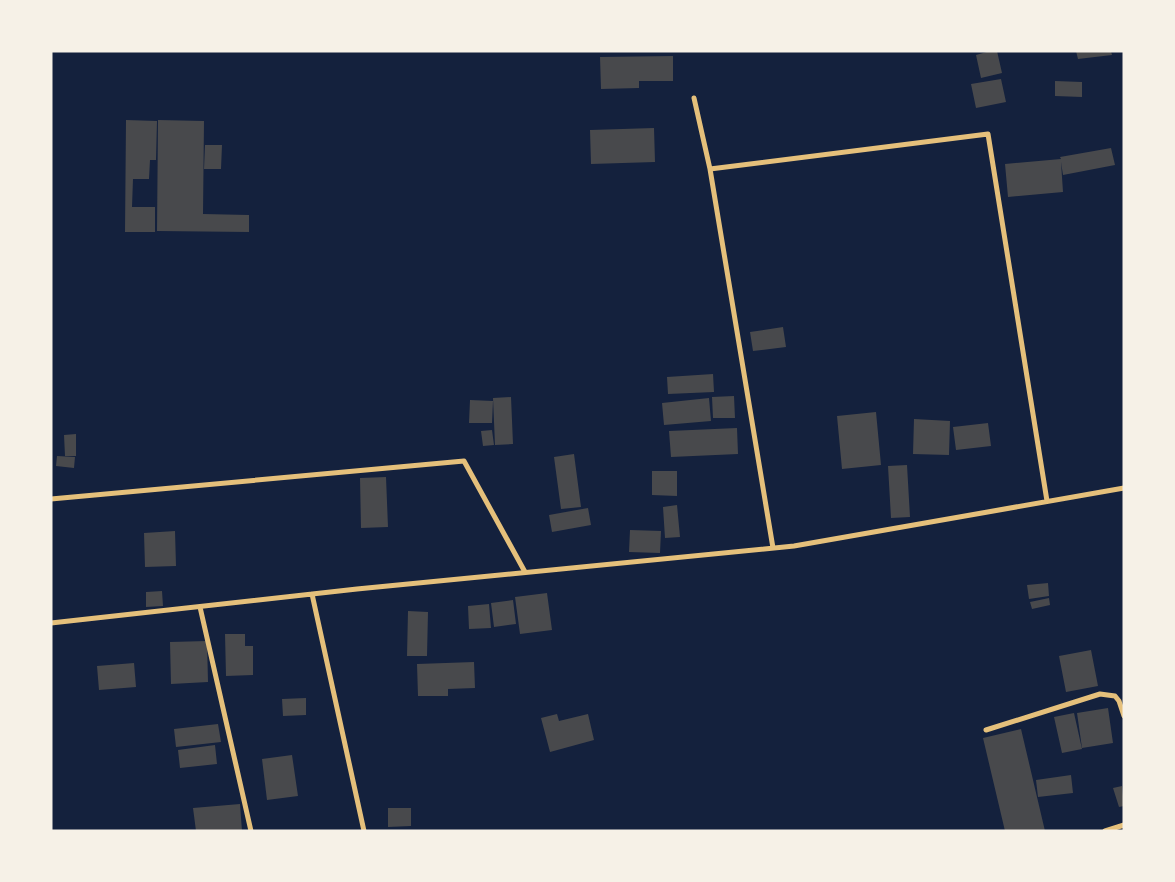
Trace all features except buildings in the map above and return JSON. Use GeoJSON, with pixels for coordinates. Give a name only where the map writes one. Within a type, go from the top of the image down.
{"type":"FeatureCollection","features":[{"type":"Feature","properties":{"kind":"street"},"geometry":{"type":"LineString","coordinates":[[694,98],[710,169],[773,548]]}},
{"type":"Feature","properties":{"kind":"street"},"geometry":{"type":"LineString","coordinates":[[710,169],[988,134],[1047,502]]}},
{"type":"Feature","properties":{"kind":"street"},"geometry":{"type":"LineString","coordinates":[[51,499],[464,461],[525,572]]}},
{"type":"Feature","properties":{"kind":"street"},"geometry":{"type":"LineString","coordinates":[[51,623],[312,594],[794,546],[1124,488]]}},
{"type":"Feature","properties":{"kind":"street"},"geometry":{"type":"LineString","coordinates":[[312,594],[364,831]]}},
{"type":"Feature","properties":{"kind":"street"},"geometry":{"type":"LineString","coordinates":[[200,607],[251,831]]}},
{"type":"Feature","properties":{"kind":"street"},"geometry":{"type":"LineString","coordinates":[[986,730],[1100,694],[1115,696],[1124,716]]}},
{"type":"Feature","properties":{"kind":"street"},"geometry":{"type":"LineString","coordinates":[[1105,831],[1124,825]]}}]}
